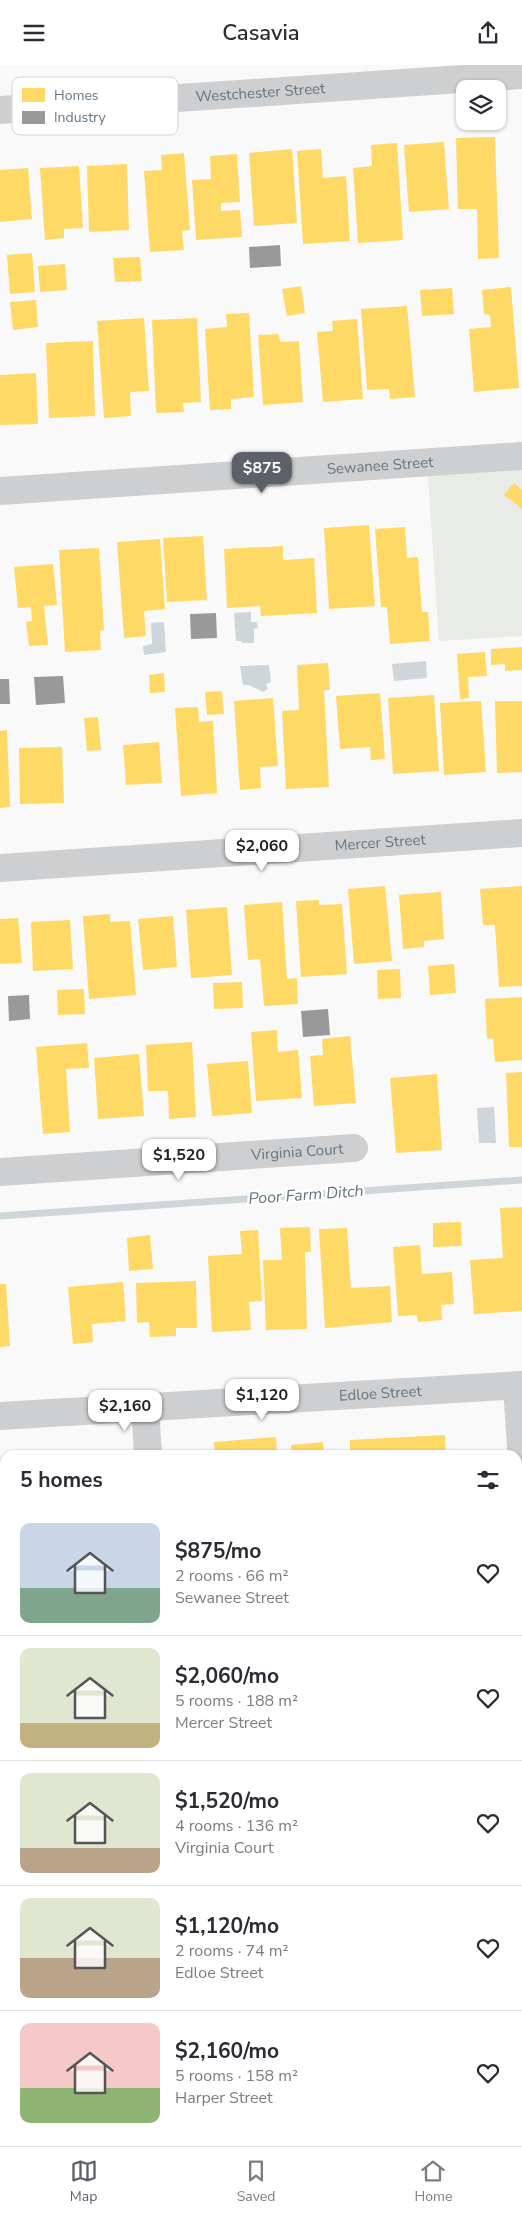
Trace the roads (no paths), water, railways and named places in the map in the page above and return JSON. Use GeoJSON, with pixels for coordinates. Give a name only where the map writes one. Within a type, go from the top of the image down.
{"type":"FeatureCollection","features":[{"type":"Feature","properties":{"kind":"street","name":"Westchester Street"},"geometry":{"type":"LineString","coordinates":[[178,98],[522,75]]}},
{"type":"Feature","properties":{"kind":"street","name":"Sewanee Street"},"geometry":{"type":"LineString","coordinates":[[0,491],[522,456]]}},
{"type":"Feature","properties":{"kind":"street","name":"Mercer Street"},"geometry":{"type":"LineString","coordinates":[[0,868],[522,833]]}},
{"type":"Feature","properties":{"kind":"street","name":"Virginia Court"},"geometry":{"type":"LineString","coordinates":[[0,1172],[354,1148]]}},
{"type":"Feature","properties":{"kind":"street","name":"Edloe Street"},"geometry":{"type":"LineString","coordinates":[[0,1416],[519,1385]]}},
{"type":"Feature","properties":{"kind":"street"},"geometry":{"type":"LineString","coordinates":[[519,1385],[522,1450]]}},
{"type":"Feature","properties":{"kind":"street"},"geometry":{"type":"LineString","coordinates":[[145,1406],[148,1450]]}},
{"type":"Feature","properties":{"kind":"waterway","name":"Poor Farm Ditch"},"geometry":{"type":"LineString","coordinates":[[0,1216],[522,1180]]}}]}
